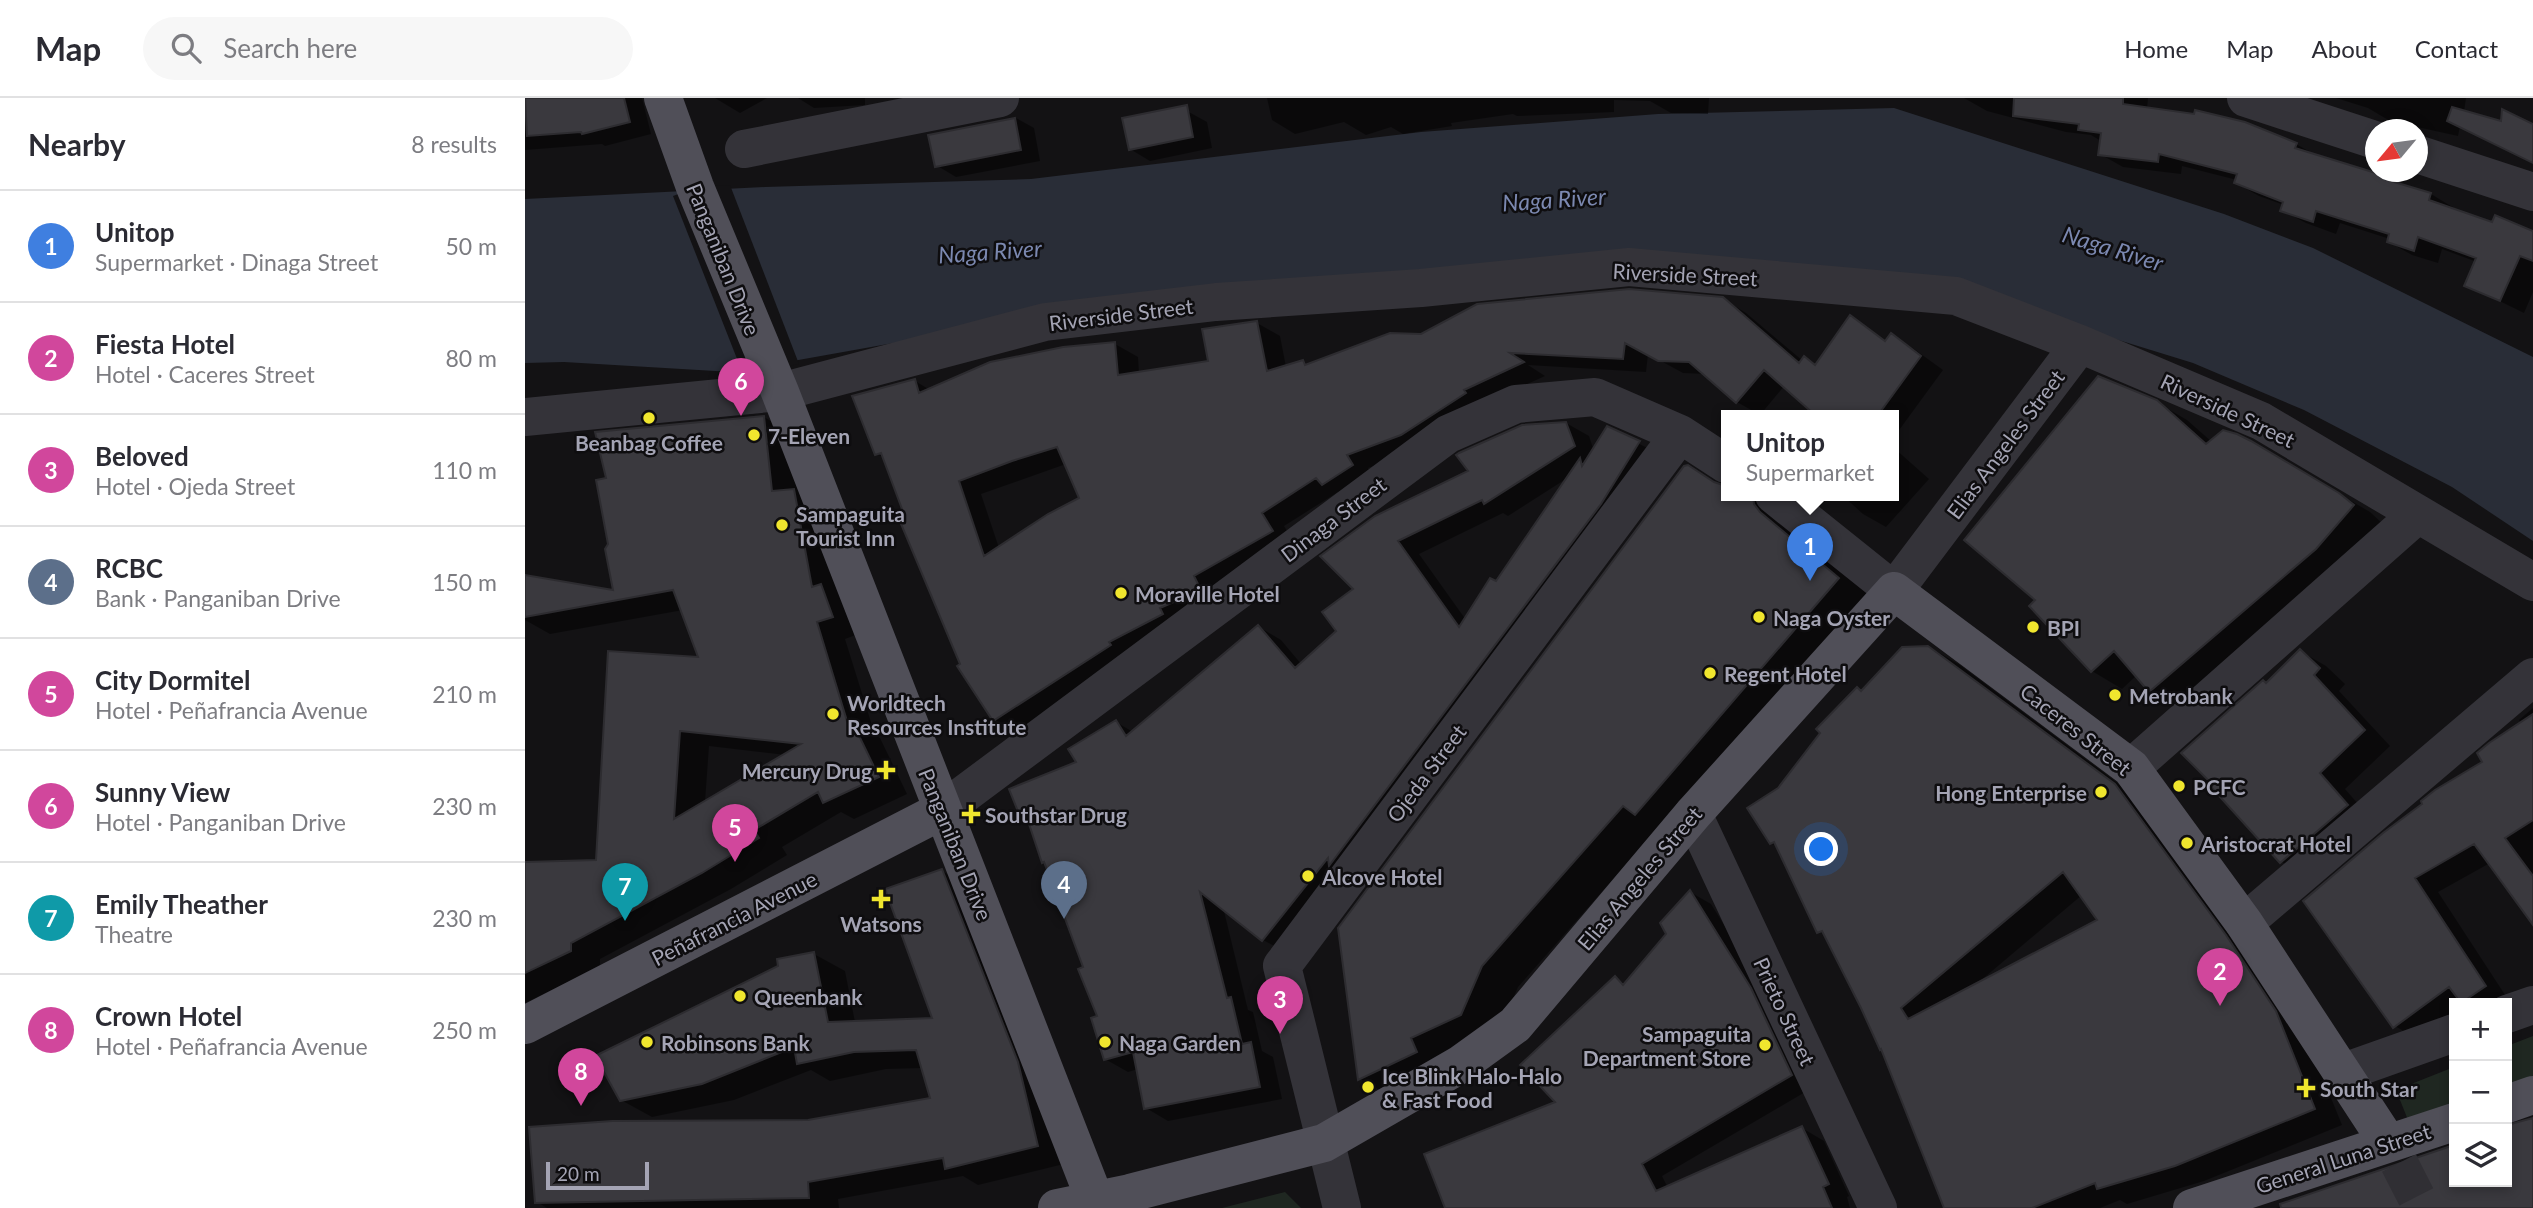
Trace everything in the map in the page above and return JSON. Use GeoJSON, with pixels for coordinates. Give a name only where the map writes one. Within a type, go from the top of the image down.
{"type":"FeatureCollection","features":[{"type":"Feature","properties":{"kind":"main road","name":"Panganiban Drive"},"geometry":{"type":"LineString","coordinates":[[663,98],[695,187],[777,387],[1095,1200]]}},
{"type":"Feature","properties":{"kind":"main road","name":"Caceres Street"},"geometry":{"type":"LineString","coordinates":[[1894,591],[2131,768],[2244,923],[2344,1072],[2394,1153]]}},
{"type":"Feature","properties":{"kind":"main road","name":"Elias Angeles Street"},"geometry":{"type":"LineString","coordinates":[[1057,1208],[1324,1143],[1461,1064],[1515,1025],[1693,814],[1894,591]]}},
{"type":"Feature","properties":{"kind":"main road","name":"Peñafrancia Avenue"},"geometry":{"type":"LineString","coordinates":[[525,1025],[943,810]]}},
{"type":"Feature","properties":{"kind":"main road"},"geometry":{"type":"LineString","coordinates":[[2512,1102],[2533,1096]]}},
{"type":"Feature","properties":{"kind":"main road","name":"General Luna Street"},"geometry":{"type":"LineString","coordinates":[[2192,1208],[2394,1153],[2450,1124]]}},
{"type":"Feature","properties":{"kind":"street"},"geometry":{"type":"LineString","coordinates":[[744,149],[1000,98]]}},
{"type":"Feature","properties":{"kind":"street"},"geometry":{"type":"LineString","coordinates":[[2246,98],[2365,138]]}},
{"type":"Feature","properties":{"kind":"street"},"geometry":{"type":"LineString","coordinates":[[2428,158],[2533,192]]}},
{"type":"Feature","properties":{"kind":"street","name":"Riverside Street"},"geometry":{"type":"LineString","coordinates":[[525,417],[777,387],[1045,322],[1216,303],[1421,288],[1629,267],[1956,296],[2080,344],[2261,421],[2533,582]]}},
{"type":"Feature","properties":{"kind":"street","name":"Elias Angeles Street"},"geometry":{"type":"LineString","coordinates":[[1894,591],[2080,344]]}},
{"type":"Feature","properties":{"kind":"street","name":"Dinaga Street"},"geometry":{"type":"LineString","coordinates":[[943,810],[1448,435],[1516,404],[1595,397],[1680,434],[1721,461]]}},
{"type":"Feature","properties":{"kind":"street","name":"Ojeda Street"},"geometry":{"type":"LineString","coordinates":[[1324,1143],[1282,966],[1680,434]]}},
{"type":"Feature","properties":{"kind":"street"},"geometry":{"type":"LineString","coordinates":[[1782,501],[1894,591]]}},
{"type":"Feature","properties":{"kind":"street"},"geometry":{"type":"LineString","coordinates":[[2131,768],[2418,514]]}},
{"type":"Feature","properties":{"kind":"street"},"geometry":{"type":"LineString","coordinates":[[2244,923],[2533,677]]}},
{"type":"Feature","properties":{"kind":"street","name":"Prieto Street"},"geometry":{"type":"LineString","coordinates":[[1693,814],[1878,1208]]}},
{"type":"Feature","properties":{"kind":"street"},"geometry":{"type":"LineString","coordinates":[[2512,1012],[2533,1005]]}},
{"type":"Feature","properties":{"kind":"street"},"geometry":{"type":"LineString","coordinates":[[2344,1072],[2449,1035]]}},
{"type":"Feature","properties":{"kind":"street"},"geometry":{"type":"LineString","coordinates":[[1324,1143],[1342,1208]]}},
{"type":"Feature","properties":{"kind":"shaded area"},"geometry":{"type":"Polygon","coordinates":[[[2533,1036],[2533,1080],[2512,1088],[2512,1061],[2512,1044],[2533,1036]]]}},
{"type":"Feature","properties":{"kind":"shaded area"},"geometry":{"type":"Polygon","coordinates":[[[2449,1069],[2449,1111],[2410,1125],[2396,1090],[2449,1069]]]}},
{"type":"Feature","properties":{"kind":"shaded area"},"geometry":{"type":"Polygon","coordinates":[[[1285,1192],[1301,1208],[1222,1208],[1285,1192]]]}},
{"type":"Feature","properties":{"kind":"water","name":"Naga River"},"geometry":{"type":"Polygon","coordinates":[[[1894,108],[2224,214],[2313,248],[2533,357],[2533,541],[2452,487],[2304,410],[2193,363],[2099,334],[1952,280],[1183,291],[732,372],[564,362],[525,363],[525,199],[765,187],[1031,179],[1421,132],[1658,114],[1894,108]]]}},
{"type":"Feature","properties":{"kind":"pier"},"geometry":{"type":"Polygon","coordinates":[[[730,185],[799,364],[743,374],[673,196],[697,187],[730,185]]]}},
{"type":"Feature","properties":{"kind":"building"},"geometry":{"type":"Polygon","coordinates":[[[525,98],[624,98],[630,122],[582,134],[527,136],[525,98]]]}},
{"type":"Feature","properties":{"kind":"building"},"geometry":{"type":"Polygon","coordinates":[[[2014,98],[2123,98],[2123,104],[2194,114],[2195,110],[2245,122],[2297,143],[2295,148],[2365,170],[2365,182],[2394,182],[2431,193],[2429,200],[2492,222],[2495,215],[2533,231],[2533,261],[2520,256],[2500,301],[2464,286],[2476,258],[2418,237],[2414,251],[2387,242],[2389,234],[2316,211],[2313,222],[2280,211],[2283,202],[2234,183],[2237,174],[2159,154],[2158,162],[2098,155],[2101,133],[2078,130],[2079,124],[2013,116],[2014,98]]]}},
{"type":"Feature","properties":{"kind":"building"},"geometry":{"type":"Polygon","coordinates":[[[1187,105],[1193,137],[1129,150],[1122,118],[1187,105]]]}},
{"type":"Feature","properties":{"kind":"building"},"geometry":{"type":"Polygon","coordinates":[[[2452,107],[2501,121],[2502,109],[2533,124],[2533,163],[2447,121],[2452,107]]]}},
{"type":"Feature","properties":{"kind":"building"},"geometry":{"type":"Polygon","coordinates":[[[1015,118],[1021,150],[935,167],[928,135],[1015,118]]]}},
{"type":"Feature","properties":{"kind":"building"},"geometry":{"type":"Polygon","coordinates":[[[1629,289],[1723,297],[1799,363],[1804,356],[1815,365],[1850,315],[1885,341],[1891,333],[1921,356],[1882,410],[1809,410],[1764,370],[1736,403],[1689,362],[1658,361],[1625,343],[1623,359],[1510,353],[1524,362],[1464,390],[1466,393],[1401,435],[1347,455],[1353,465],[1322,485],[1316,478],[1262,513],[1273,531],[1194,576],[1201,590],[1160,608],[1163,614],[1109,642],[1111,645],[993,721],[957,666],[960,664],[896,512],[902,509],[881,453],[875,455],[852,396],[915,379],[919,393],[990,362],[1063,347],[1115,342],[1118,375],[1208,361],[1202,329],[1257,321],[1267,371],[1303,360],[1305,365],[1390,333],[1421,334],[1477,304],[1629,289]],[[1057,447],[959,481],[984,556],[1048,514],[1079,498],[1057,447]]]}},
{"type":"Feature","properties":{"kind":"building"},"geometry":{"type":"Polygon","coordinates":[[[2098,376],[2157,400],[2206,444],[2223,430],[2237,434],[2339,493],[2354,505],[2316,549],[2149,692],[2114,651],[2091,672],[2029,606],[2035,600],[1964,540],[2098,376]]]}},
{"type":"Feature","properties":{"kind":"building"},"geometry":{"type":"Polygon","coordinates":[[[764,416],[772,491],[794,489],[812,587],[821,584],[833,617],[817,622],[847,721],[851,719],[879,777],[823,803],[818,792],[754,830],[759,838],[702,873],[571,943],[571,951],[525,973],[525,862],[596,860],[608,651],[698,657],[673,590],[525,617],[525,575],[613,590],[596,480],[606,478],[595,432],[764,416]],[[680,731],[674,819],[801,744],[680,731]]]}},
{"type":"Feature","properties":{"kind":"building"},"geometry":{"type":"Polygon","coordinates":[[[1566,422],[1575,446],[1484,504],[1482,500],[1398,541],[1459,627],[1490,578],[1496,581],[1580,458],[1582,466],[1607,426],[1640,441],[1601,504],[1329,866],[1328,858],[1262,941],[1200,892],[1227,998],[1231,997],[1242,1044],[1251,1042],[1260,1087],[1144,1109],[1133,1052],[1104,1060],[1091,1018],[1097,1016],[1078,969],[1083,967],[1025,812],[1019,814],[1009,789],[1076,762],[1068,749],[1116,720],[1126,736],[1258,625],[1295,668],[1336,631],[1322,612],[1353,589],[1320,556],[1375,516],[1468,471],[1456,455],[1459,453],[1522,425],[1566,422]]]}},
{"type":"Feature","properties":{"kind":"building"},"geometry":{"type":"Polygon","coordinates":[[[1688,465],[1721,484],[1721,501],[1754,501],[1760,512],[1839,578],[1635,815],[1623,806],[1482,966],[1461,1015],[1411,1038],[1417,1052],[1358,1080],[1338,928],[1684,466],[1688,465]]]}},
{"type":"Feature","properties":{"kind":"building"},"geometry":{"type":"Polygon","coordinates":[[[1928,646],[2115,784],[2226,935],[2276,1011],[2315,1109],[2175,1166],[2097,1189],[2095,1183],[2032,1208],[1944,1208],[1881,1049],[1861,1008],[1822,931],[1817,933],[1774,842],[1770,844],[1747,808],[1778,788],[1820,733],[1816,729],[1857,687],[1861,691],[1902,647],[1928,646]],[[2063,872],[1901,1008],[1908,1019],[2097,920],[2063,872]]]}},
{"type":"Feature","properties":{"kind":"building"},"geometry":{"type":"Polygon","coordinates":[[[2300,649],[2320,668],[2314,675],[2365,730],[2320,773],[2348,805],[2280,863],[2211,787],[2213,785],[2181,753],[2263,680],[2266,683],[2300,649]]]}},
{"type":"Feature","properties":{"kind":"building"},"geometry":{"type":"Polygon","coordinates":[[[2533,714],[2533,820],[2505,838],[2533,876],[2533,925],[2474,844],[2415,878],[2486,986],[2468,998],[2457,998],[2449,987],[2393,1028],[2303,901],[2383,833],[2422,804],[2421,801],[2435,790],[2482,762],[2477,753],[2533,714]]]}},
{"type":"Feature","properties":{"kind":"building"},"geometry":{"type":"Polygon","coordinates":[[[942,869],[1018,1062],[1038,1146],[945,1169],[943,1158],[808,1182],[809,1198],[535,1203],[529,1127],[612,1121],[808,1120],[930,1098],[916,1050],[854,1052],[797,1064],[794,1047],[702,1084],[620,1101],[595,1056],[778,966],[777,959],[814,952],[828,1022],[932,1018],[885,889],[942,869]]]}},
{"type":"Feature","properties":{"kind":"building"},"geometry":{"type":"Polygon","coordinates":[[[1690,890],[1751,988],[1792,1075],[1642,1164],[1656,1191],[1802,1126],[1829,1184],[1823,1187],[1832,1208],[1445,1208],[1424,1154],[1555,1102],[1520,1065],[1615,976],[1623,985],[1666,934],[1660,923],[1690,890]]]}},
{"type":"Feature","properties":{"kind":"building"},"geometry":{"type":"Polygon","coordinates":[[[2533,1118],[2533,1208],[2281,1208],[2280,1204],[2449,1147],[2449,1187],[2512,1187],[2512,1124],[2533,1118]]]}},
{"type":"Feature","properties":{"kind":"tunnel"},"geometry":{"type":"LineString","coordinates":[[2399,1163],[2422,1208]]}},
{"type":"Feature","properties":{"kind":"place","name":"Sunny View"},"geometry":{"type":"Point","coordinates":[741,416]}},
{"type":"Feature","properties":{"kind":"place","name":"Beanbag Coffee"},"geometry":{"type":"Point","coordinates":[649,418]}},
{"type":"Feature","properties":{"kind":"place","name":"7-Eleven"},"geometry":{"type":"Point","coordinates":[754,435]}},
{"type":"Feature","properties":{"kind":"place","name":"Sampaguita Tourist Inn"},"geometry":{"type":"Point","coordinates":[782,525]}},
{"type":"Feature","properties":{"kind":"place","name":"Unitop"},"geometry":{"type":"Point","coordinates":[1810,581]}},
{"type":"Feature","properties":{"kind":"place","name":"Moraville Hotel"},"geometry":{"type":"Point","coordinates":[1121,593]}},
{"type":"Feature","properties":{"kind":"place","name":"Naga Oyster"},"geometry":{"type":"Point","coordinates":[1759,617]}},
{"type":"Feature","properties":{"kind":"place","name":"BPI"},"geometry":{"type":"Point","coordinates":[2033,627]}},
{"type":"Feature","properties":{"kind":"place","name":"Regent Hotel"},"geometry":{"type":"Point","coordinates":[1710,673]}},
{"type":"Feature","properties":{"kind":"place","name":"Metrobank"},"geometry":{"type":"Point","coordinates":[2115,695]}},
{"type":"Feature","properties":{"kind":"place","name":"Worldtech Resources Institute"},"geometry":{"type":"Point","coordinates":[833,714]}},
{"type":"Feature","properties":{"kind":"place","name":"Mercury Drug"},"geometry":{"type":"Point","coordinates":[886,770]}},
{"type":"Feature","properties":{"kind":"place","name":"PCFC"},"geometry":{"type":"Point","coordinates":[2179,786]}},
{"type":"Feature","properties":{"kind":"place","name":"Hong Enterprise"},"geometry":{"type":"Point","coordinates":[2101,792]}},
{"type":"Feature","properties":{"kind":"place","name":"Southstar Drug"},"geometry":{"type":"Point","coordinates":[971,814]}},
{"type":"Feature","properties":{"kind":"place","name":"Aristocrat Hotel"},"geometry":{"type":"Point","coordinates":[2187,843]}},
{"type":"Feature","properties":{"kind":"place","name":"City Dormitel"},"geometry":{"type":"Point","coordinates":[735,862]}},
{"type":"Feature","properties":{"kind":"place","name":"Alcove Hotel"},"geometry":{"type":"Point","coordinates":[1308,876]}},
{"type":"Feature","properties":{"kind":"place","name":"Watsons"},"geometry":{"type":"Point","coordinates":[881,899]}},
{"type":"Feature","properties":{"kind":"place","name":"RCBC"},"geometry":{"type":"Point","coordinates":[1064,919]}},
{"type":"Feature","properties":{"kind":"place","name":"Emily Theather"},"geometry":{"type":"Point","coordinates":[625,921]}},
{"type":"Feature","properties":{"kind":"place","name":"Queenbank"},"geometry":{"type":"Point","coordinates":[740,996]}},
{"type":"Feature","properties":{"kind":"place","name":"Fiesta Hotel"},"geometry":{"type":"Point","coordinates":[2220,1006]}},
{"type":"Feature","properties":{"kind":"place","name":"Beloved"},"geometry":{"type":"Point","coordinates":[1280,1034]}},
{"type":"Feature","properties":{"kind":"place","name":"Robinsons Bank"},"geometry":{"type":"Point","coordinates":[647,1042]}},
{"type":"Feature","properties":{"kind":"place","name":"Naga Garden"},"geometry":{"type":"Point","coordinates":[1105,1042]}},
{"type":"Feature","properties":{"kind":"place","name":"Sampaguita Department Store"},"geometry":{"type":"Point","coordinates":[1765,1045]}},
{"type":"Feature","properties":{"kind":"place","name":"Ice Blink Halo-Halo & Fast Food"},"geometry":{"type":"Point","coordinates":[1368,1087]}},
{"type":"Feature","properties":{"kind":"place","name":"South Star"},"geometry":{"type":"Point","coordinates":[2306,1088]}},
{"type":"Feature","properties":{"kind":"place","name":"Crown Hotel"},"geometry":{"type":"Point","coordinates":[581,1106]}}]}
